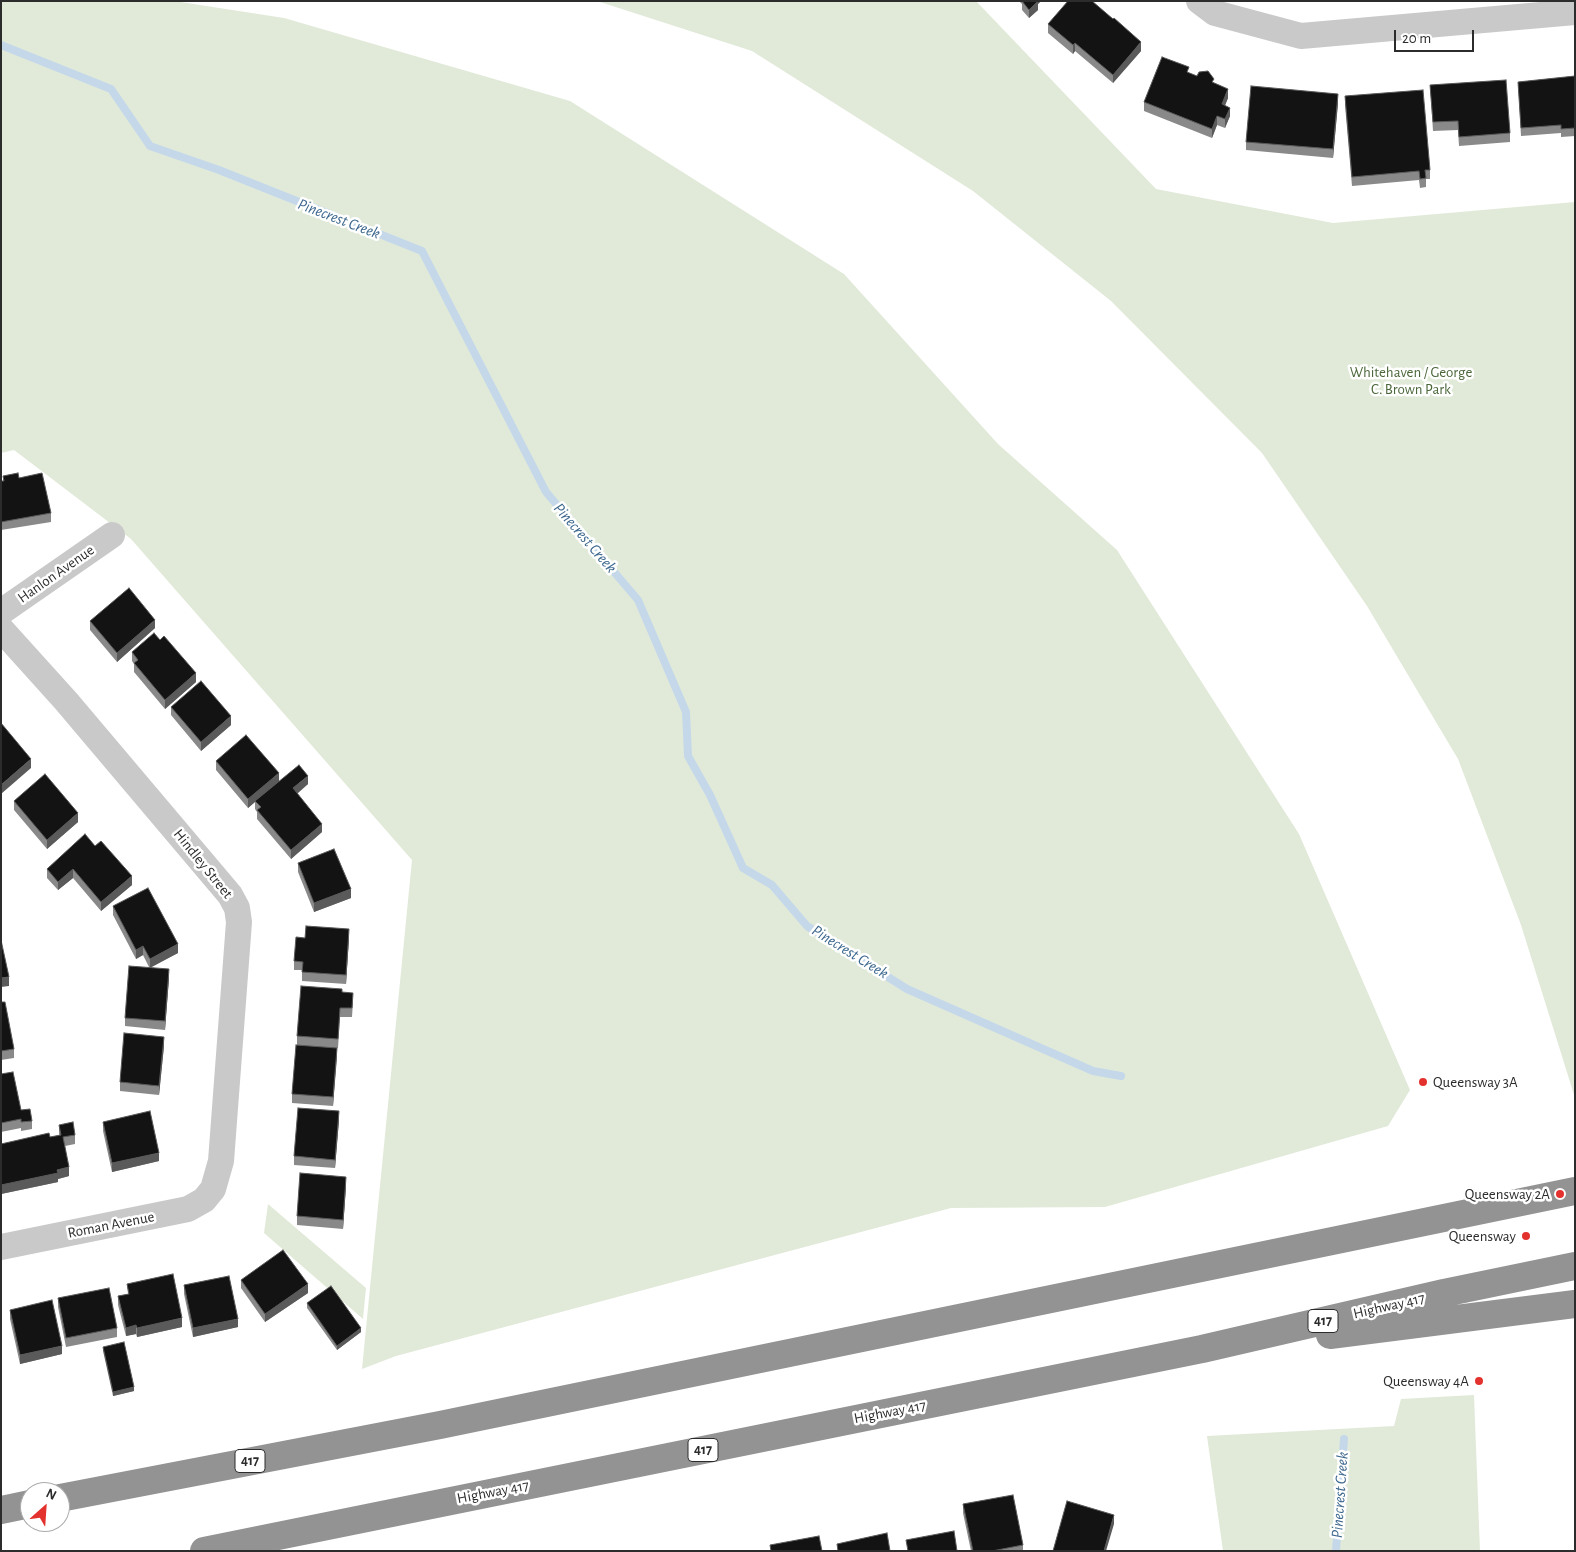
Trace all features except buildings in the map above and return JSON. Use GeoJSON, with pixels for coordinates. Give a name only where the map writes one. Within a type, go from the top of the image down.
{"type":"FeatureCollection","features":[{"type":"Feature","properties":{"kind":"highway","name":"417"},"geometry":{"type":"LineString","coordinates":[[70,1496],[440,1424],[1575,1191]]}},
{"type":"Feature","properties":{"kind":"highway","name":"Highway 417"},"geometry":{"type":"LineString","coordinates":[[204,1551],[1202,1349],[1444,1293],[1575,1266]]}},
{"type":"Feature","properties":{"kind":"highway"},"geometry":{"type":"LineString","coordinates":[[1202,1349],[1445,1322],[1575,1304]]}},
{"type":"Feature","properties":{"kind":"highway"},"geometry":{"type":"LineString","coordinates":[[1,1510],[20,1506]]}},
{"type":"Feature","properties":{"kind":"street"},"geometry":{"type":"LineString","coordinates":[[1199,1],[1215,13],[1301,36],[1575,12]]}},
{"type":"Feature","properties":{"kind":"street","name":"Hanlon Avenue"},"geometry":{"type":"LineString","coordinates":[[1,612],[112,535]]}},
{"type":"Feature","properties":{"kind":"street","name":"Hindley Street"},"geometry":{"type":"LineString","coordinates":[[1,629],[66,701],[205,865],[230,895],[237,908],[239,922],[221,1160],[213,1189]]}},
{"type":"Feature","properties":{"kind":"street","name":"Roman Avenue"},"geometry":{"type":"LineString","coordinates":[[1,1247],[188,1209],[204,1200],[213,1189]]}},
{"type":"Feature","properties":{"kind":"green space"},"geometry":{"type":"Polygon","coordinates":[[[1,1],[174,1],[284,18],[570,101],[844,274],[998,444],[1117,550],[1299,834],[1410,1090],[1388,1126],[1105,1207],[951,1208],[396,1356],[362,1369],[412,860],[131,539],[14,450],[1,453],[1,1]]]}},
{"type":"Feature","properties":{"kind":"green space","name":"Whitehaven / George C. Brown Park"},"geometry":{"type":"Polygon","coordinates":[[[597,1],[976,1],[1156,189],[1333,223],[1575,202],[1575,1098],[1521,925],[1458,759],[1367,606],[1262,453],[1111,301],[973,191],[752,51],[597,1]]]}},
{"type":"Feature","properties":{"kind":"green space"},"geometry":{"type":"Polygon","coordinates":[[[268,1204],[366,1288],[363,1319],[264,1233],[268,1204]]]}},
{"type":"Feature","properties":{"kind":"green space"},"geometry":{"type":"Polygon","coordinates":[[[1474,1395],[1480,1551],[1223,1551],[1207,1436],[1394,1426],[1401,1399],[1474,1395]]]}},
{"type":"Feature","properties":{"kind":"waterway","name":"Pinecrest Creek"},"geometry":{"type":"LineString","coordinates":[[1,45],[111,89],[150,146],[219,170],[422,251],[546,492],[638,600],[686,712],[688,756],[710,795],[743,868],[772,885],[807,926],[907,989],[1093,1071],[1121,1076]]}},
{"type":"Feature","properties":{"kind":"waterway","name":"Pinecrest Creek"},"geometry":{"type":"LineString","coordinates":[[1336,1551],[1344,1439]]}},
{"type":"Feature","properties":{"kind":"place","name":"Queensway 3A"},"geometry":{"type":"Point","coordinates":[1423,1082]}},
{"type":"Feature","properties":{"kind":"place","name":"Queensway 2A"},"geometry":{"type":"Point","coordinates":[1560,1194]}},
{"type":"Feature","properties":{"kind":"place","name":"Queensway"},"geometry":{"type":"Point","coordinates":[1526,1236]}},
{"type":"Feature","properties":{"kind":"place","name":"Queensway 4A"},"geometry":{"type":"Point","coordinates":[1479,1381]}}]}
